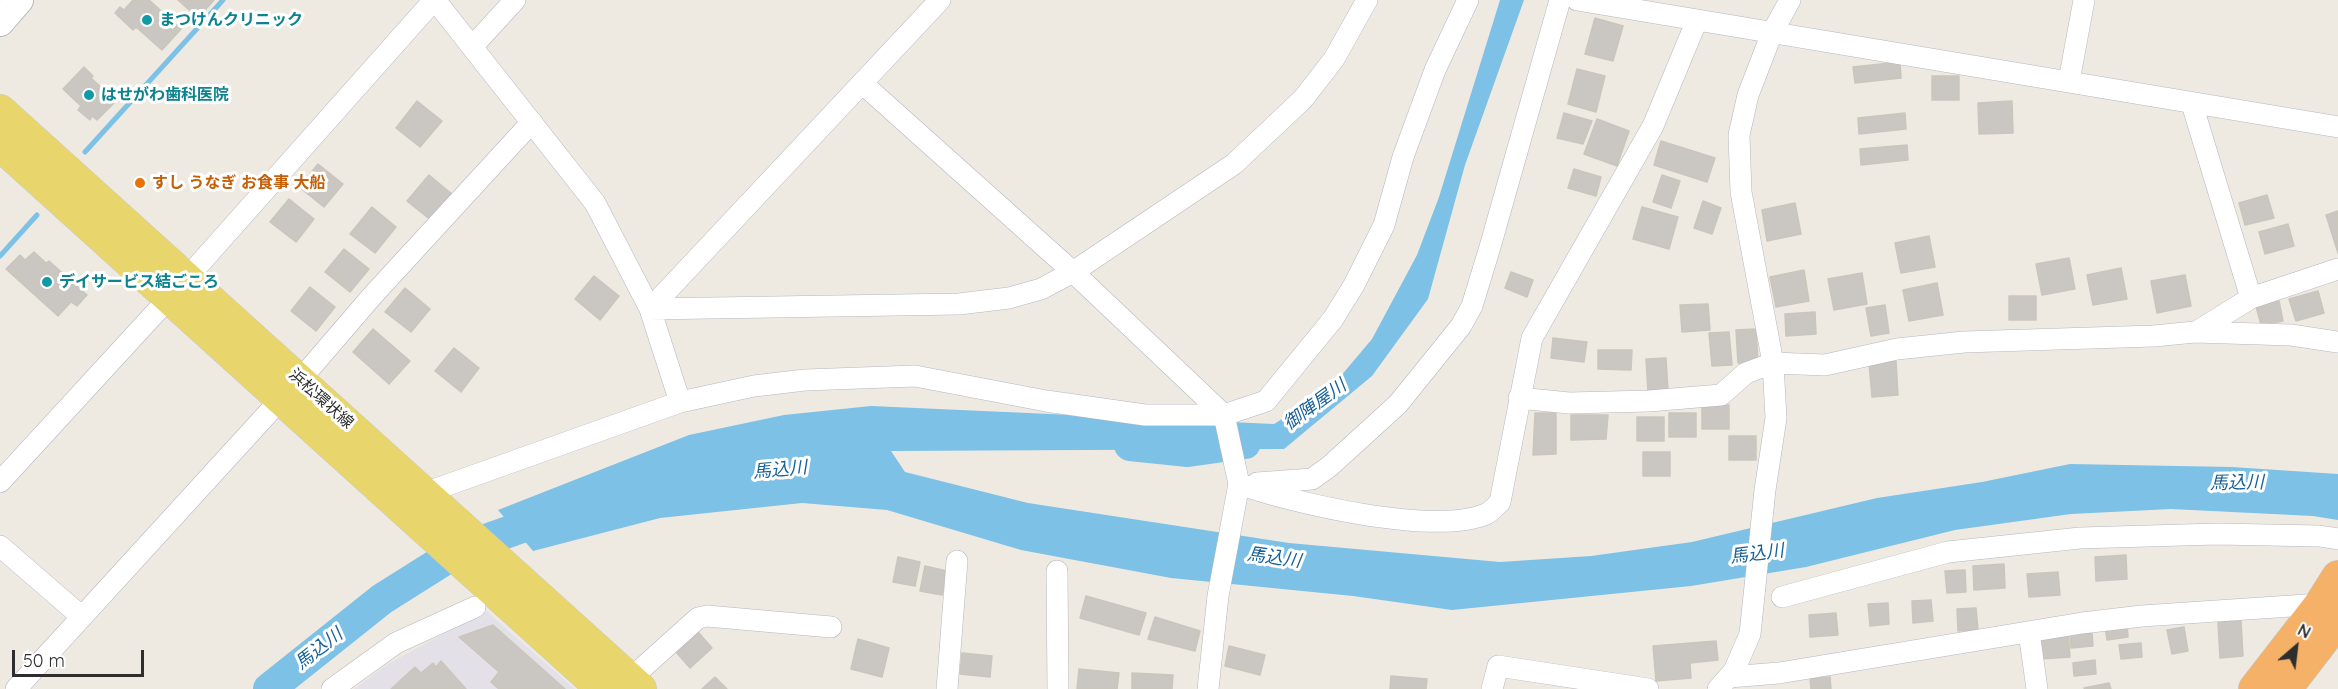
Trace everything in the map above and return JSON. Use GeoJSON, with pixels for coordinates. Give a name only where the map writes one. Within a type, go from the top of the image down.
{"type":"FeatureCollection","features":[{"type":"Feature","properties":{"kind":"highway"},"geometry":{"type":"LineString","coordinates":[[2255,689],[2332,600]]}},
{"type":"Feature","properties":{"kind":"highway"},"geometry":{"type":"LineString","coordinates":[[2285,689],[2332,600]]}},
{"type":"Feature","properties":{"kind":"main road","name":"浜松環状線"},"geometry":{"type":"LineString","coordinates":[[0,111],[178,288],[291,390],[420,499],[500,595],[624,686]]}},
{"type":"Feature","properties":{"kind":"main road","name":"浜松環状線"},"geometry":{"type":"LineString","coordinates":[[0,144],[178,288]]}},
{"type":"Feature","properties":{"kind":"street"},"geometry":{"type":"LineString","coordinates":[[0,22],[20,0]]}},
{"type":"Feature","properties":{"kind":"street"},"geometry":{"type":"LineString","coordinates":[[0,482],[178,288],[434,0],[595,203],[650,309],[680,402]]}},
{"type":"Feature","properties":{"kind":"street"},"geometry":{"type":"LineString","coordinates":[[472,47],[515,0]]}},
{"type":"Feature","properties":{"kind":"street"},"geometry":{"type":"LineString","coordinates":[[650,309],[940,0]]}},
{"type":"Feature","properties":{"kind":"street"},"geometry":{"type":"LineString","coordinates":[[650,309],[959,304],[1009,298],[1041,289],[1073,272],[1234,164],[1263,139],[1303,99],[1327,68],[1367,0]]}},
{"type":"Feature","properties":{"kind":"street"},"geometry":{"type":"LineString","coordinates":[[420,499],[680,402],[754,386],[915,376],[1117,412],[1224,415],[1266,401],[1333,319],[1354,285],[1384,225],[1402,157],[1431,81],[1468,0]]}},
{"type":"Feature","properties":{"kind":"street"},"geometry":{"type":"LineString","coordinates":[[1237,491],[1312,478],[1321,472],[1398,404],[1461,326],[1472,306],[1490,248],[1560,0]]}},
{"type":"Feature","properties":{"kind":"street"},"geometry":{"type":"LineString","coordinates":[[1577,0],[1613,3],[1772,33],[2069,81],[2338,128]]}},
{"type":"Feature","properties":{"kind":"street"},"geometry":{"type":"LineString","coordinates":[[1790,0],[1772,33],[1748,95],[1739,135],[1741,192],[1773,363],[1776,418],[1765,490],[1756,594],[1750,634],[1733,683],[2028,632],[2142,616],[2332,600]]}},
{"type":"Feature","properties":{"kind":"street"},"geometry":{"type":"LineString","coordinates":[[2069,81],[2084,0]]}},
{"type":"Feature","properties":{"kind":"street"},"geometry":{"type":"LineString","coordinates":[[1237,491],[1393,519],[1468,519],[1488,513],[1500,502],[1532,338],[1653,126],[1697,20]]}},
{"type":"Feature","properties":{"kind":"street"},"geometry":{"type":"LineString","coordinates":[[863,84],[1073,272],[1224,415],[1237,491],[1218,596],[1208,689]]}},
{"type":"Feature","properties":{"kind":"street"},"geometry":{"type":"LineString","coordinates":[[2192,104],[2251,298]]}},
{"type":"Feature","properties":{"kind":"street"},"geometry":{"type":"LineString","coordinates":[[16,689],[291,390],[373,294],[532,122]]}},
{"type":"Feature","properties":{"kind":"street"},"geometry":{"type":"LineString","coordinates":[[2195,332],[2251,298],[2338,268]]}},
{"type":"Feature","properties":{"kind":"street"},"geometry":{"type":"LineString","coordinates":[[1519,398],[1569,403],[1626,402],[1720,395],[1746,373],[1773,363],[1825,365],[1897,349],[1964,342],[2154,336],[2195,332],[2291,335],[2338,342]]}},
{"type":"Feature","properties":{"kind":"street"},"geometry":{"type":"LineString","coordinates":[[1782,597],[1948,552],[2080,538],[2217,534],[2319,536],[2338,539]]}},
{"type":"Feature","properties":{"kind":"street"},"geometry":{"type":"LineString","coordinates":[[0,546],[82,617]]}},
{"type":"Feature","properties":{"kind":"street"},"geometry":{"type":"LineString","coordinates":[[947,689],[957,561]]}},
{"type":"Feature","properties":{"kind":"street"},"geometry":{"type":"LineString","coordinates":[[1057,571],[1058,689]]}},
{"type":"Feature","properties":{"kind":"street"},"geometry":{"type":"LineString","coordinates":[[332,689],[396,643],[500,595]]}},
{"type":"Feature","properties":{"kind":"street"},"geometry":{"type":"LineString","coordinates":[[624,686],[698,618],[707,615],[831,627]]}},
{"type":"Feature","properties":{"kind":"street"},"geometry":{"type":"LineString","coordinates":[[2028,632],[2037,689]]}},
{"type":"Feature","properties":{"kind":"street"},"geometry":{"type":"LineString","coordinates":[[1492,689],[1498,666],[1648,689]]}},
{"type":"Feature","properties":{"kind":"shaded area"},"geometry":{"type":"Polygon","coordinates":[[[486,611],[575,689],[354,689],[386,665],[486,611]]]}},
{"type":"Feature","properties":{"kind":"water"},"geometry":{"type":"Polygon","coordinates":[[[1500,0],[1524,0],[1465,165],[1428,299],[1372,376],[1284,449],[891,451],[905,472],[1028,503],[1289,543],[1500,562],[1591,556],[1692,542],[1877,498],[1982,482],[2070,464],[2232,467],[2338,474],[2338,520],[2313,516],[2171,509],[2071,514],[1955,530],[1806,567],[1691,586],[1452,610],[1353,596],[1171,578],[1021,550],[887,510],[802,503],[660,518],[533,551],[498,510],[689,435],[784,415],[871,406],[1274,424],[1329,390],[1372,339],[1417,255],[1439,197],[1500,0]]]}},
{"type":"Feature","properties":{"kind":"building","name":"まつけんクリニック"},"geometry":{"type":"Polygon","coordinates":[[[133,0],[149,0],[181,29],[162,50],[136,27],[133,30],[115,13],[120,7],[124,10],[133,0]]]}},
{"type":"Feature","properties":{"kind":"building"},"geometry":{"type":"Polygon","coordinates":[[[178,0],[214,0],[198,18],[178,0]]]}},
{"type":"Feature","properties":{"kind":"building"},"geometry":{"type":"Polygon","coordinates":[[[1595,18],[1623,26],[1613,61],[1585,54],[1595,18]]]}},
{"type":"Feature","properties":{"kind":"building"},"geometry":{"type":"Polygon","coordinates":[[[1900,62],[1901,78],[1855,83],[1853,67],[1900,62]]]}},
{"type":"Feature","properties":{"kind":"building","name":"はせがわ歯科医院"},"geometry":{"type":"Polygon","coordinates":[[[84,67],[93,76],[91,78],[116,101],[97,120],[92,116],[90,120],[78,110],[81,106],[63,89],[84,67]]]}},
{"type":"Feature","properties":{"kind":"building"},"geometry":{"type":"Polygon","coordinates":[[[1577,69],[1605,76],[1596,112],[1568,104],[1577,69]]]}},
{"type":"Feature","properties":{"kind":"building"},"geometry":{"type":"Polygon","coordinates":[[[1932,76],[1959,76],[1959,100],[1932,100],[1932,76]]]}},
{"type":"Feature","properties":{"kind":"building"},"geometry":{"type":"Polygon","coordinates":[[[417,101],[442,121],[420,147],[396,128],[417,101]]]}},
{"type":"Feature","properties":{"kind":"building"},"geometry":{"type":"Polygon","coordinates":[[[2012,101],[2013,133],[1979,134],[1978,103],[2012,101]]]}},
{"type":"Feature","properties":{"kind":"building"},"geometry":{"type":"Polygon","coordinates":[[[1564,113],[1592,121],[1583,144],[1557,138],[1564,113]]]}},
{"type":"Feature","properties":{"kind":"building"},"geometry":{"type":"Polygon","coordinates":[[[1905,113],[1906,129],[1859,134],[1858,118],[1905,113]]]}},
{"type":"Feature","properties":{"kind":"building"},"geometry":{"type":"Polygon","coordinates":[[[1597,119],[1629,131],[1617,166],[1584,154],[1597,119]]]}},
{"type":"Feature","properties":{"kind":"building"},"geometry":{"type":"Polygon","coordinates":[[[1661,141],[1715,158],[1707,182],[1654,165],[1661,141]]]}},
{"type":"Feature","properties":{"kind":"building"},"geometry":{"type":"Polygon","coordinates":[[[1907,145],[1908,160],[1861,165],[1860,149],[1907,145]]]}},
{"type":"Feature","properties":{"kind":"building"},"geometry":{"type":"Polygon","coordinates":[[[318,164],[343,184],[324,207],[299,187],[318,164]]]}},
{"type":"Feature","properties":{"kind":"building"},"geometry":{"type":"Polygon","coordinates":[[[1574,169],[1601,177],[1596,196],[1568,188],[1574,169]]]}},
{"type":"Feature","properties":{"kind":"building"},"geometry":{"type":"Polygon","coordinates":[[[429,175],[453,195],[432,221],[407,201],[429,175]]]}},
{"type":"Feature","properties":{"kind":"building"},"geometry":{"type":"Polygon","coordinates":[[[1662,175],[1680,181],[1671,208],[1653,202],[1662,175]]]}},
{"type":"Feature","properties":{"kind":"building"},"geometry":{"type":"Polygon","coordinates":[[[2267,195],[2274,218],[2245,225],[2239,203],[2267,195]]]}},
{"type":"Feature","properties":{"kind":"building"},"geometry":{"type":"Polygon","coordinates":[[[289,199],[314,219],[296,242],[270,222],[289,199]]]}},
{"type":"Feature","properties":{"kind":"building"},"geometry":{"type":"Polygon","coordinates":[[[1703,201],[1721,208],[1712,234],[1694,228],[1703,201]]]}},
{"type":"Feature","properties":{"kind":"building"},"geometry":{"type":"Polygon","coordinates":[[[1795,203],[1801,234],[1767,241],[1762,210],[1795,203]]]}},
{"type":"Feature","properties":{"kind":"building"},"geometry":{"type":"Polygon","coordinates":[[[372,207],[396,227],[375,253],[350,234],[372,207]]]}},
{"type":"Feature","properties":{"kind":"building"},"geometry":{"type":"Polygon","coordinates":[[[1642,207],[1678,217],[1669,249],[1633,239],[1642,207]]]}},
{"type":"Feature","properties":{"kind":"building"},"geometry":{"type":"Polygon","coordinates":[[[2338,211],[2338,253],[2326,215],[2338,211]]]}},
{"type":"Feature","properties":{"kind":"building"},"geometry":{"type":"Polygon","coordinates":[[[2288,224],[2294,246],[2265,254],[2259,232],[2288,224]]]}},
{"type":"Feature","properties":{"kind":"building"},"geometry":{"type":"Polygon","coordinates":[[[1929,236],[1935,267],[1901,273],[1895,243],[1929,236]]]}},
{"type":"Feature","properties":{"kind":"building"},"geometry":{"type":"Polygon","coordinates":[[[344,249],[369,269],[350,292],[325,272],[344,249]]]}},
{"type":"Feature","properties":{"kind":"building","name":"デイサービス結ごころ"},"geometry":{"type":"Polygon","coordinates":[[[34,252],[46,263],[49,261],[87,295],[77,306],[71,302],[58,316],[6,269],[20,255],[25,260],[34,252]]]}},
{"type":"Feature","properties":{"kind":"building"},"geometry":{"type":"Polygon","coordinates":[[[2069,258],[2075,289],[2042,295],[2036,264],[2069,258]]]}},
{"type":"Feature","properties":{"kind":"building"},"geometry":{"type":"Polygon","coordinates":[[[2121,268],[2127,299],[2093,305],[2087,275],[2121,268]]]}},
{"type":"Feature","properties":{"kind":"building"},"geometry":{"type":"Polygon","coordinates":[[[1804,270],[1809,301],[1776,307],[1770,277],[1804,270]]]}},
{"type":"Feature","properties":{"kind":"building"},"geometry":{"type":"Polygon","coordinates":[[[1511,272],[1533,280],[1527,297],[1505,288],[1511,272]]]}},
{"type":"Feature","properties":{"kind":"building"},"geometry":{"type":"Polygon","coordinates":[[[1862,273],[1867,304],[1834,310],[1828,279],[1862,273]]]}},
{"type":"Feature","properties":{"kind":"building"},"geometry":{"type":"Polygon","coordinates":[[[2185,275],[2191,306],[2157,313],[2151,281],[2185,275]]]}},
{"type":"Feature","properties":{"kind":"building"},"geometry":{"type":"Polygon","coordinates":[[[594,276],[619,296],[600,320],[575,299],[594,276]]]}},
{"type":"Feature","properties":{"kind":"building"},"geometry":{"type":"Polygon","coordinates":[[[1937,283],[1943,315],[1909,321],[1903,290],[1937,283]]]}},
{"type":"Feature","properties":{"kind":"building"},"geometry":{"type":"Polygon","coordinates":[[[310,287],[335,307],[316,331],[291,311],[310,287]]]}},
{"type":"Feature","properties":{"kind":"building"},"geometry":{"type":"Polygon","coordinates":[[[405,288],[430,309],[411,332],[385,312],[405,288]]]}},
{"type":"Feature","properties":{"kind":"building"},"geometry":{"type":"Polygon","coordinates":[[[2318,291],[2324,313],[2296,321],[2289,299],[2318,291]]]}},
{"type":"Feature","properties":{"kind":"building"},"geometry":{"type":"Polygon","coordinates":[[[2009,296],[2036,296],[2036,320],[2009,320],[2009,296]]]}},
{"type":"Feature","properties":{"kind":"building"},"geometry":{"type":"Polygon","coordinates":[[[2279,301],[2283,321],[2261,325],[2256,306],[2279,301]]]}},
{"type":"Feature","properties":{"kind":"building"},"geometry":{"type":"Polygon","coordinates":[[[1708,304],[1710,330],[1682,332],[1680,305],[1708,304]]]}},
{"type":"Feature","properties":{"kind":"building"},"geometry":{"type":"Polygon","coordinates":[[[1885,305],[1889,333],[1871,336],[1866,308],[1885,305]]]}},
{"type":"Feature","properties":{"kind":"building"},"geometry":{"type":"Polygon","coordinates":[[[1815,312],[1816,334],[1786,336],[1785,314],[1815,312]]]}},
{"type":"Feature","properties":{"kind":"building"},"geometry":{"type":"Polygon","coordinates":[[[373,329],[410,361],[389,384],[353,352],[373,329]]]}},
{"type":"Feature","properties":{"kind":"building"},"geometry":{"type":"Polygon","coordinates":[[[1756,329],[1758,362],[1738,363],[1736,330],[1756,329]]]}},
{"type":"Feature","properties":{"kind":"building"},"geometry":{"type":"Polygon","coordinates":[[[1729,332],[1732,365],[1712,366],[1709,333],[1729,332]]]}},
{"type":"Feature","properties":{"kind":"building"},"geometry":{"type":"Polygon","coordinates":[[[1553,338],[1587,342],[1584,362],[1551,358],[1553,338]]]}},
{"type":"Feature","properties":{"kind":"building"},"geometry":{"type":"Polygon","coordinates":[[[454,348],[479,368],[461,392],[435,371],[454,348]]]}},
{"type":"Feature","properties":{"kind":"building"},"geometry":{"type":"Polygon","coordinates":[[[1598,350],[1632,350],[1631,370],[1598,369],[1598,350]]]}},
{"type":"Feature","properties":{"kind":"building"},"geometry":{"type":"Polygon","coordinates":[[[1666,358],[1668,391],[1648,392],[1646,359],[1666,358]]]}},
{"type":"Feature","properties":{"kind":"building"},"geometry":{"type":"Polygon","coordinates":[[[1896,361],[1898,395],[1872,397],[1869,363],[1896,361]]]}},
{"type":"Feature","properties":{"kind":"building"},"geometry":{"type":"Polygon","coordinates":[[[1702,405],[1729,405],[1729,429],[1702,429],[1702,405]]]}},
{"type":"Feature","properties":{"kind":"building"},"geometry":{"type":"Polygon","coordinates":[[[1535,413],[1556,413],[1556,454],[1533,455],[1535,413]]]}},
{"type":"Feature","properties":{"kind":"building"},"geometry":{"type":"Polygon","coordinates":[[[1669,413],[1696,413],[1696,437],[1669,437],[1669,413]]]}},
{"type":"Feature","properties":{"kind":"building"},"geometry":{"type":"Polygon","coordinates":[[[1571,415],[1608,415],[1606,439],[1571,440],[1571,415]]]}},
{"type":"Feature","properties":{"kind":"building"},"geometry":{"type":"Polygon","coordinates":[[[1637,417],[1664,417],[1664,441],[1637,441],[1637,417]]]}},
{"type":"Feature","properties":{"kind":"building"},"geometry":{"type":"Polygon","coordinates":[[[1729,436],[1756,436],[1756,460],[1729,460],[1729,436]]]}},
{"type":"Feature","properties":{"kind":"building"},"geometry":{"type":"Polygon","coordinates":[[[1643,452],[1670,452],[1670,476],[1643,476],[1643,452]]]}},
{"type":"Feature","properties":{"kind":"building"},"geometry":{"type":"Polygon","coordinates":[[[2126,555],[2127,579],[2096,581],[2095,557],[2126,555]]]}},
{"type":"Feature","properties":{"kind":"building"},"geometry":{"type":"Polygon","coordinates":[[[898,557],[920,562],[915,586],[893,582],[898,557]]]}},
{"type":"Feature","properties":{"kind":"building"},"geometry":{"type":"Polygon","coordinates":[[[2004,564],[2005,588],[1974,590],[1973,566],[2004,564]]]}},
{"type":"Feature","properties":{"kind":"building"},"geometry":{"type":"Polygon","coordinates":[[[925,566],[947,571],[942,595],[920,591],[925,566]]]}},
{"type":"Feature","properties":{"kind":"building"},"geometry":{"type":"Polygon","coordinates":[[[1965,570],[1966,592],[1947,593],[1945,571],[1965,570]]]}},
{"type":"Feature","properties":{"kind":"building"},"geometry":{"type":"Polygon","coordinates":[[[2058,572],[2060,595],[2029,597],[2027,574],[2058,572]]]}},
{"type":"Feature","properties":{"kind":"building"},"geometry":{"type":"Polygon","coordinates":[[[1086,596],[1146,613],[1139,635],[1080,618],[1086,596]]]}},
{"type":"Feature","properties":{"kind":"building"},"geometry":{"type":"Polygon","coordinates":[[[1931,600],[1933,621],[1913,623],[1912,601],[1931,600]]]}},
{"type":"Feature","properties":{"kind":"building"},"geometry":{"type":"Polygon","coordinates":[[[1888,603],[1889,624],[1870,626],[1868,604],[1888,603]]]}},
{"type":"Feature","properties":{"kind":"building"},"geometry":{"type":"Polygon","coordinates":[[[1976,608],[1978,630],[1958,631],[1957,609],[1976,608]]]}},
{"type":"Feature","properties":{"kind":"building"},"geometry":{"type":"Polygon","coordinates":[[[1836,613],[1838,635],[1810,637],[1809,615],[1836,613]]]}},
{"type":"Feature","properties":{"kind":"building"},"geometry":{"type":"Polygon","coordinates":[[[1155,617],[1200,631],[1195,651],[1148,639],[1155,617]]]}},
{"type":"Feature","properties":{"kind":"building"},"geometry":{"type":"Polygon","coordinates":[[[2241,621],[2243,656],[2220,658],[2218,622],[2241,621]]]}},
{"type":"Feature","properties":{"kind":"building"},"geometry":{"type":"Polygon","coordinates":[[[2127,624],[2128,637],[2107,640],[2105,626],[2127,624]]]}},
{"type":"Feature","properties":{"kind":"building"},"geometry":{"type":"Polygon","coordinates":[[[493,625],[565,689],[499,689],[491,682],[499,672],[459,637],[493,625]]]}},
{"type":"Feature","properties":{"kind":"building"},"geometry":{"type":"Polygon","coordinates":[[[2184,627],[2188,651],[2172,654],[2167,630],[2184,627]]]}},
{"type":"Feature","properties":{"kind":"building"},"geometry":{"type":"Polygon","coordinates":[[[698,632],[712,648],[690,668],[676,652],[698,632]]]}},
{"type":"Feature","properties":{"kind":"building"},"geometry":{"type":"Polygon","coordinates":[[[2068,633],[2070,657],[2039,659],[2037,635],[2068,633]]]}},
{"type":"Feature","properties":{"kind":"building"},"geometry":{"type":"Polygon","coordinates":[[[2092,633],[2093,646],[2071,648],[2070,635],[2092,633]]]}},
{"type":"Feature","properties":{"kind":"building"},"geometry":{"type":"Polygon","coordinates":[[[858,639],[889,648],[882,677],[851,669],[858,639]]]}},
{"type":"Feature","properties":{"kind":"building"},"geometry":{"type":"Polygon","coordinates":[[[1716,641],[1718,660],[1690,663],[1691,678],[1656,681],[1653,646],[1716,641]]]}},
{"type":"Feature","properties":{"kind":"building"},"geometry":{"type":"Polygon","coordinates":[[[2141,643],[2142,657],[2121,659],[2119,645],[2141,643]]]}},
{"type":"Feature","properties":{"kind":"building"},"geometry":{"type":"Polygon","coordinates":[[[1229,646],[1265,655],[1260,675],[1225,666],[1229,646]]]}},
{"type":"Feature","properties":{"kind":"building"},"geometry":{"type":"Polygon","coordinates":[[[962,653],[992,656],[990,677],[960,674],[962,653]]]}},
{"type":"Feature","properties":{"kind":"building"},"geometry":{"type":"Polygon","coordinates":[[[2095,660],[2096,674],[2074,676],[2073,663],[2095,660]]]}},
{"type":"Feature","properties":{"kind":"building"},"geometry":{"type":"Polygon","coordinates":[[[441,661],[466,689],[391,689],[415,667],[421,673],[433,663],[436,667],[441,661]]]}},
{"type":"Feature","properties":{"kind":"building"},"geometry":{"type":"Polygon","coordinates":[[[1079,669],[1119,673],[1117,689],[1077,689],[1079,669]]]}},
{"type":"Feature","properties":{"kind":"building"},"geometry":{"type":"Polygon","coordinates":[[[1132,673],[1173,675],[1172,689],[1132,689],[1132,673]]]}},
{"type":"Feature","properties":{"kind":"building"},"geometry":{"type":"Polygon","coordinates":[[[1391,676],[1427,679],[1426,689],[1390,689],[1391,676]]]}},
{"type":"Feature","properties":{"kind":"building"},"geometry":{"type":"Polygon","coordinates":[[[715,677],[727,689],[702,689],[715,677]]]}},
{"type":"Feature","properties":{"kind":"building"},"geometry":{"type":"Polygon","coordinates":[[[1830,677],[1831,689],[1811,689],[1810,678],[1830,677]]]}},
{"type":"Feature","properties":{"kind":"building"},"geometry":{"type":"Polygon","coordinates":[[[2109,683],[2111,689],[2084,688],[2109,683]]]}},
{"type":"Feature","properties":{"kind":"waterway"},"geometry":{"type":"LineString","coordinates":[[85,152],[223,0]]}},
{"type":"Feature","properties":{"kind":"waterway"},"geometry":{"type":"LineString","coordinates":[[0,256],[37,215]]}},
{"type":"Feature","properties":{"kind":"waterway","name":"御陣屋川"},"geometry":{"type":"LineString","coordinates":[[1130,445],[1188,451],[1245,443]]}},
{"type":"Feature","properties":{"kind":"waterway","name":"馬込川"},"geometry":{"type":"LineString","coordinates":[[269,689],[382,599],[463,548],[556,515]]}},
{"type":"Feature","properties":{"kind":"place","name":"まつけんクリニック"},"geometry":{"type":"Point","coordinates":[147,20]}},
{"type":"Feature","properties":{"kind":"place","name":"はせがわ歯科医院"},"geometry":{"type":"Point","coordinates":[89,95]}},
{"type":"Feature","properties":{"kind":"place","name":"すし うなぎ お食事 大船"},"geometry":{"type":"Point","coordinates":[140,183]}},
{"type":"Feature","properties":{"kind":"place","name":"デイサービス結ごころ"},"geometry":{"type":"Point","coordinates":[47,282]}}]}
